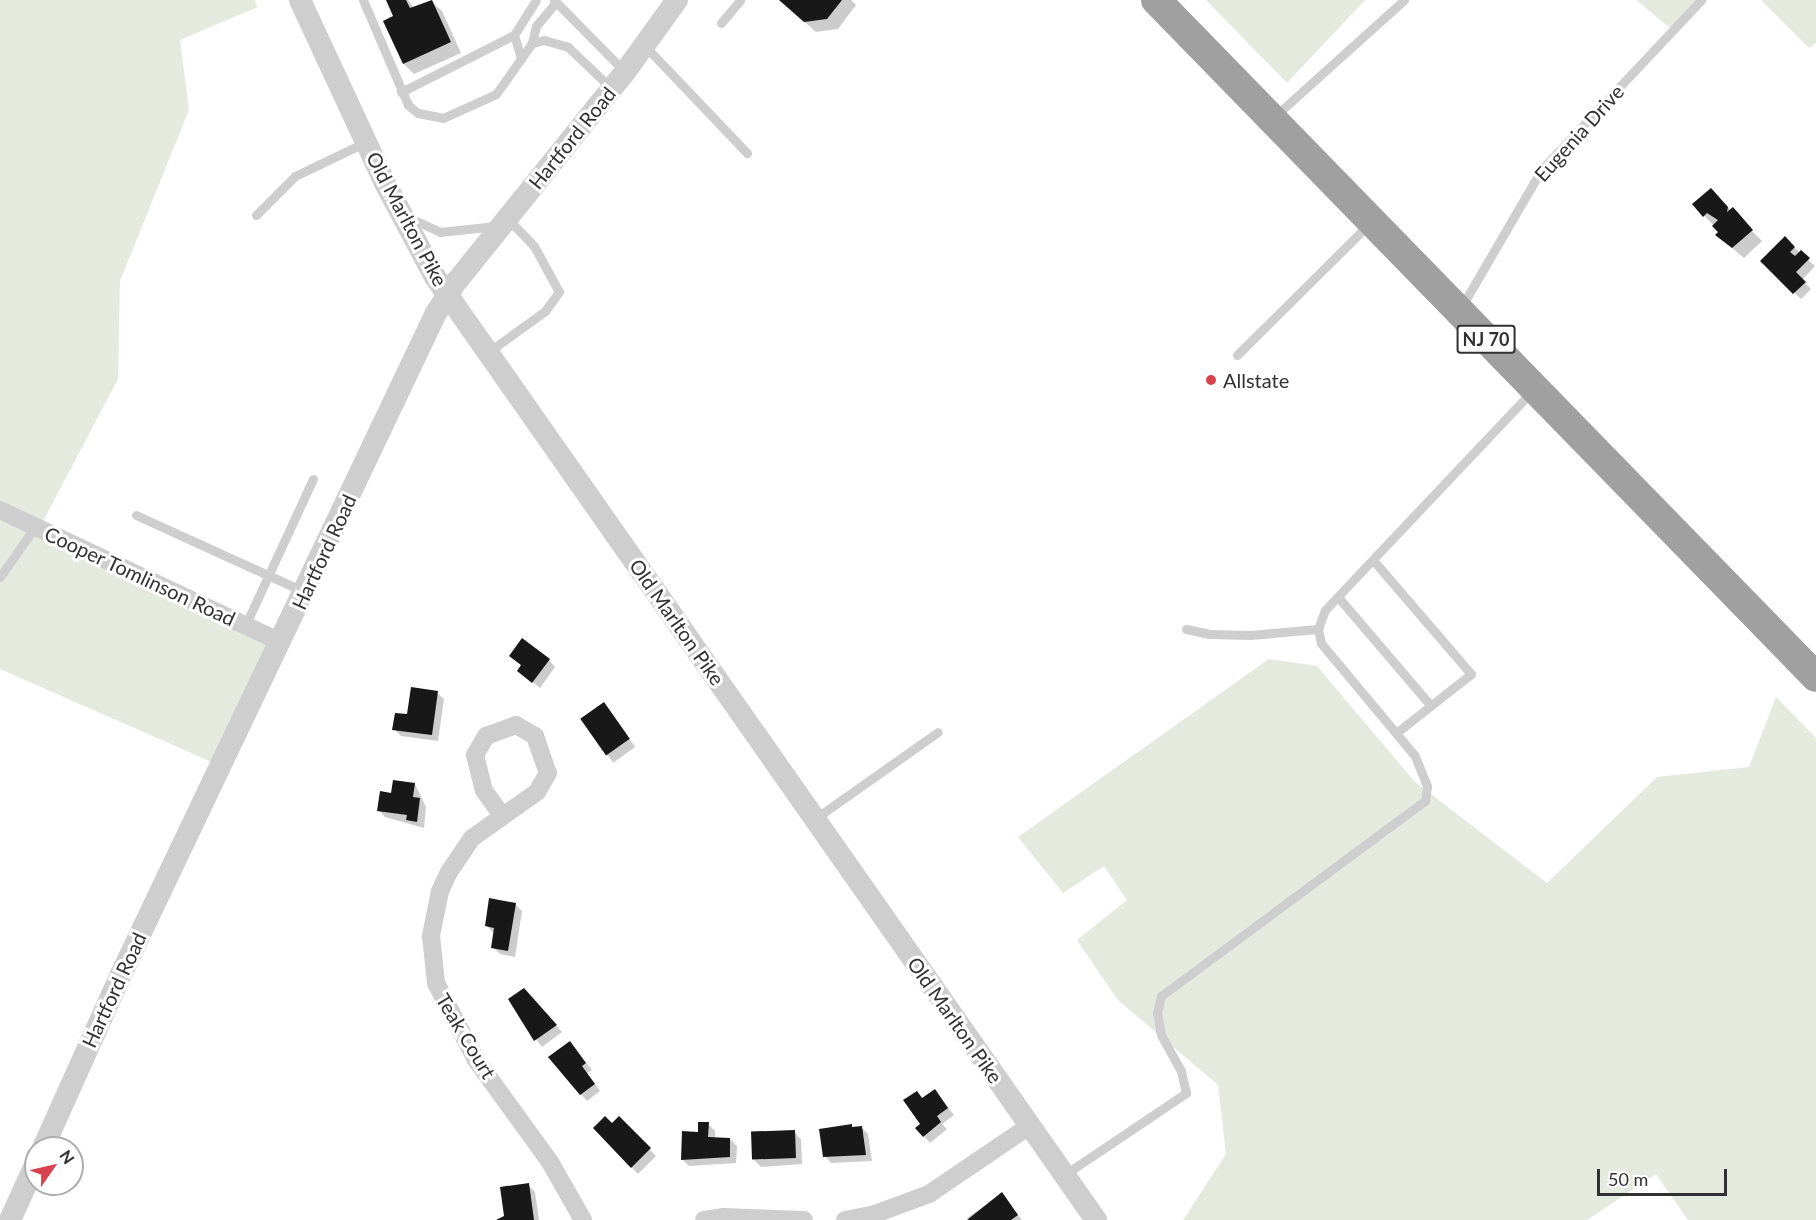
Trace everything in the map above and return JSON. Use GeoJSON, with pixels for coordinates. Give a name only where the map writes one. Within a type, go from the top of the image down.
{"type":"FeatureCollection","features":[{"type":"Feature","properties":{"kind":"highway","name":"NJ 70"},"geometry":{"type":"LineString","coordinates":[[1156,0],[1373,220],[1816,677]]}},
{"type":"Feature","properties":{"kind":"street","name":"Old Marlton Pike"},"geometry":{"type":"LineString","coordinates":[[300,0],[401,214],[447,294],[1096,1220]]}},
{"type":"Feature","properties":{"kind":"street","name":"Hartford Road"},"geometry":{"type":"LineString","coordinates":[[49,1136],[280,642],[306,592],[412,361],[447,294],[619,81],[677,0]]}},
{"type":"Feature","properties":{"kind":"street","name":"Cooper Tomlinson Road"},"geometry":{"type":"LineString","coordinates":[[0,510],[280,642]]}},
{"type":"Feature","properties":{"kind":"street","name":"Teak Court"},"geometry":{"type":"LineString","coordinates":[[501,814],[484,791],[475,755],[486,736],[516,725],[535,736],[548,773],[537,792],[501,814],[472,838],[440,891],[430,936],[435,983],[476,1060],[550,1162],[583,1220]]}},
{"type":"Feature","properties":{"kind":"street"},"geometry":{"type":"LineString","coordinates":[[845,1220],[895,1208],[937,1190],[1029,1126]]}},
{"type":"Feature","properties":{"kind":"street"},"geometry":{"type":"LineString","coordinates":[[10,1220],[24,1189]]}},
{"type":"Feature","properties":{"kind":"street"},"geometry":{"type":"LineString","coordinates":[[704,1220],[723,1217],[804,1220]]}},
{"type":"Feature","properties":{"kind":"lane"},"geometry":{"type":"LineString","coordinates":[[363,0],[402,92],[418,113],[443,118],[496,94],[532,43],[536,26],[555,1],[619,81]]}},
{"type":"Feature","properties":{"kind":"lane"},"geometry":{"type":"LineString","coordinates":[[402,92],[514,35],[536,0]]}},
{"type":"Feature","properties":{"kind":"lane"},"geometry":{"type":"LineString","coordinates":[[721,23],[740,0]]}},
{"type":"Feature","properties":{"kind":"lane"},"geometry":{"type":"LineString","coordinates":[[1272,118],[1404,0]]}},
{"type":"Feature","properties":{"kind":"lane","name":"Eugenia Drive"},"geometry":{"type":"LineString","coordinates":[[1459,311],[1541,170],[1701,0]]}},
{"type":"Feature","properties":{"kind":"lane"},"geometry":{"type":"LineString","coordinates":[[514,35],[522,58]]}},
{"type":"Feature","properties":{"kind":"lane"},"geometry":{"type":"LineString","coordinates":[[532,43],[544,40],[568,46],[619,81]]}},
{"type":"Feature","properties":{"kind":"lane"},"geometry":{"type":"LineString","coordinates":[[644,45],[747,153]]}},
{"type":"Feature","properties":{"kind":"lane"},"geometry":{"type":"LineString","coordinates":[[256,215],[295,176],[366,141]]}},
{"type":"Feature","properties":{"kind":"lane"},"geometry":{"type":"LineString","coordinates":[[401,214],[440,232],[504,221],[543,259],[559,292],[544,311],[487,353]]}},
{"type":"Feature","properties":{"kind":"lane"},"geometry":{"type":"LineString","coordinates":[[1238,355],[1373,220]]}},
{"type":"Feature","properties":{"kind":"lane"},"geometry":{"type":"LineString","coordinates":[[1064,1175],[1186,1093],[1184,1079],[1161,1035],[1156,1013],[1161,996],[1425,801],[1427,786],[1415,756],[1321,643],[1318,629],[1325,610],[1535,389]]}},
{"type":"Feature","properties":{"kind":"lane"},"geometry":{"type":"LineString","coordinates":[[245,626],[313,479]]}},
{"type":"Feature","properties":{"kind":"lane"},"geometry":{"type":"LineString","coordinates":[[136,515],[306,592]]}},
{"type":"Feature","properties":{"kind":"lane"},"geometry":{"type":"LineString","coordinates":[[0,577],[35,527]]}},
{"type":"Feature","properties":{"kind":"lane"},"geometry":{"type":"LineString","coordinates":[[1373,560],[1471,674],[1396,733]]}},
{"type":"Feature","properties":{"kind":"lane"},"geometry":{"type":"LineString","coordinates":[[1338,597],[1431,706]]}},
{"type":"Feature","properties":{"kind":"lane"},"geometry":{"type":"LineString","coordinates":[[1186,629],[1209,634],[1250,635],[1318,629]]}},
{"type":"Feature","properties":{"kind":"lane"},"geometry":{"type":"LineString","coordinates":[[814,819],[938,732]]}},
{"type":"Feature","properties":{"kind":"shaded area"},"geometry":{"type":"Polygon","coordinates":[[[0,0],[254,0],[258,7],[180,40],[189,110],[120,281],[118,379],[41,525],[271,647],[214,763],[0,669],[0,0]]]}},
{"type":"Feature","properties":{"kind":"shaded area"},"geometry":{"type":"Polygon","coordinates":[[[1206,0],[1365,0],[1287,83],[1206,0]]]}},
{"type":"Feature","properties":{"kind":"shaded area"},"geometry":{"type":"Polygon","coordinates":[[[1636,0],[1708,0],[1675,32],[1636,0]]]}},
{"type":"Feature","properties":{"kind":"shaded area"},"geometry":{"type":"Polygon","coordinates":[[[1761,0],[1816,0],[1816,43],[1809,48],[1761,0]]]}},
{"type":"Feature","properties":{"kind":"shaded area"},"geometry":{"type":"Polygon","coordinates":[[[1269,659],[1317,666],[1415,782],[1547,883],[1657,777],[1749,767],[1776,697],[1816,738],[1816,1220],[1688,1220],[1656,1174],[1587,1220],[1183,1220],[1226,1154],[1218,1085],[1117,999],[1077,940],[1127,900],[1104,866],[1063,893],[1018,837],[1269,659]]]}},
{"type":"Feature","properties":{"kind":"building"},"geometry":{"type":"Polygon","coordinates":[[[386,0],[406,0],[410,8],[432,0],[451,42],[403,64],[383,21],[393,16],[386,0]]]}},
{"type":"Feature","properties":{"kind":"building"},"geometry":{"type":"Polygon","coordinates":[[[779,0],[842,0],[827,19],[804,22],[779,0]]]}},
{"type":"Feature","properties":{"kind":"building"},"geometry":{"type":"Polygon","coordinates":[[[1711,188],[1728,207],[1727,212],[1733,207],[1753,230],[1732,248],[1715,235],[1718,232],[1712,226],[1718,220],[1707,213],[1703,217],[1692,204],[1711,188]]]}},
{"type":"Feature","properties":{"kind":"building"},"geometry":{"type":"Polygon","coordinates":[[[1785,236],[1795,247],[1790,252],[1795,256],[1801,250],[1810,258],[1796,272],[1806,282],[1793,294],[1760,261],[1785,236]]]}},
{"type":"Feature","properties":{"kind":"building"},"geometry":{"type":"Polygon","coordinates":[[[522,638],[550,659],[532,683],[517,671],[521,665],[509,656],[522,638]]]}},
{"type":"Feature","properties":{"kind":"building"},"geometry":{"type":"Polygon","coordinates":[[[411,687],[438,691],[432,735],[392,730],[395,713],[407,714],[411,687]]]}},
{"type":"Feature","properties":{"kind":"building"},"geometry":{"type":"Polygon","coordinates":[[[604,702],[630,739],[606,755],[580,719],[604,702]]]}},
{"type":"Feature","properties":{"kind":"building"},"geometry":{"type":"Polygon","coordinates":[[[393,780],[415,783],[413,797],[420,798],[417,822],[406,820],[407,815],[377,811],[380,791],[391,793],[393,780]]]}},
{"type":"Feature","properties":{"kind":"building"},"geometry":{"type":"Polygon","coordinates":[[[489,898],[516,903],[508,951],[491,948],[494,928],[485,926],[489,898]]]}},
{"type":"Feature","properties":{"kind":"building"},"geometry":{"type":"Polygon","coordinates":[[[524,988],[557,1025],[534,1041],[508,999],[524,988]]]}},
{"type":"Feature","properties":{"kind":"building"},"geometry":{"type":"Polygon","coordinates":[[[570,1041],[586,1063],[582,1066],[595,1084],[580,1095],[548,1057],[570,1041]]]}},
{"type":"Feature","properties":{"kind":"building"},"geometry":{"type":"Polygon","coordinates":[[[935,1089],[948,1108],[937,1116],[941,1122],[923,1137],[915,1128],[920,1124],[903,1100],[917,1091],[922,1098],[935,1089]]]}},
{"type":"Feature","properties":{"kind":"building"},"geometry":{"type":"Polygon","coordinates":[[[605,1116],[612,1123],[619,1116],[651,1148],[631,1168],[593,1128],[605,1116]]]}},
{"type":"Feature","properties":{"kind":"building"},"geometry":{"type":"Polygon","coordinates":[[[698,1122],[709,1122],[708,1137],[730,1138],[730,1157],[681,1160],[682,1131],[698,1132],[698,1122]]]}},
{"type":"Feature","properties":{"kind":"building"},"geometry":{"type":"Polygon","coordinates":[[[852,1124],[852,1127],[862,1126],[866,1155],[823,1157],[819,1129],[852,1124]]]}},
{"type":"Feature","properties":{"kind":"building"},"geometry":{"type":"Polygon","coordinates":[[[795,1130],[796,1158],[752,1160],[751,1132],[795,1130]]]}},
{"type":"Feature","properties":{"kind":"building"},"geometry":{"type":"Polygon","coordinates":[[[529,1183],[534,1220],[496,1220],[504,1216],[500,1187],[529,1183]]]}},
{"type":"Feature","properties":{"kind":"building"},"geometry":{"type":"Polygon","coordinates":[[[1002,1192],[1018,1215],[1011,1220],[967,1220],[1002,1192]]]}},
{"type":"Feature","properties":{"kind":"place","name":"Allstate"},"geometry":{"type":"Point","coordinates":[1211,380]}}]}
